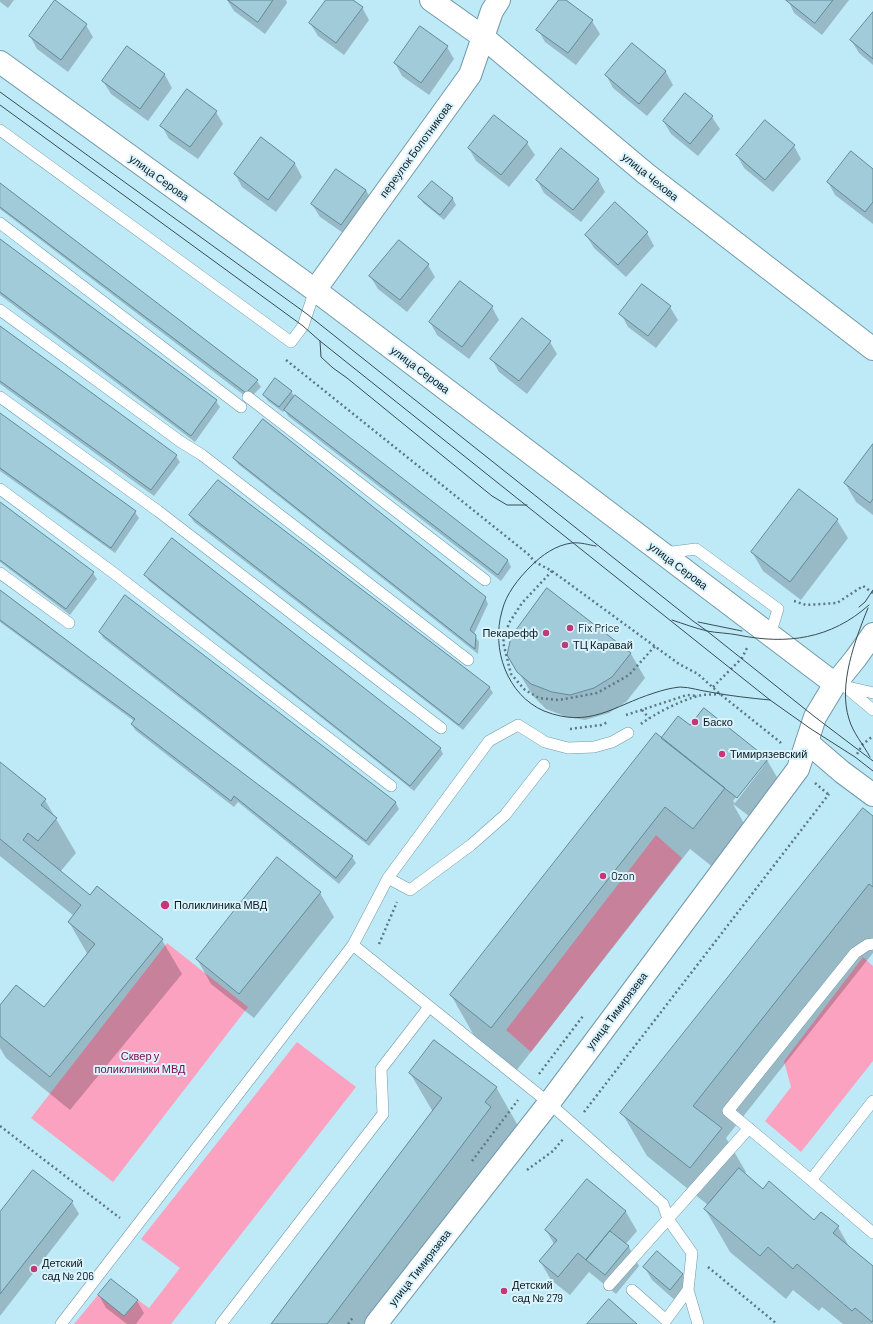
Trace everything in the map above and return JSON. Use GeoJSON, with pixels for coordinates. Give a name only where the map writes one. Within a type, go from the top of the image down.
{"type":"FeatureCollection","features":[{"type":"Feature","properties":{"kind":"street","name":"улица Чехова"},"geometry":{"type":"LineString","coordinates":[[431,0],[484,38],[645,173],[873,349]]}},
{"type":"Feature","properties":{"kind":"street","name":"переулок Болотникова"},"geometry":{"type":"LineString","coordinates":[[315,290],[470,75],[484,38],[492,11],[499,0]]}},
{"type":"Feature","properties":{"kind":"street","name":"улица Серова"},"geometry":{"type":"LineString","coordinates":[[0,62],[315,290],[770,635],[841,685]]}},
{"type":"Feature","properties":{"kind":"street","name":"улица Тимирязева"},"geometry":{"type":"LineString","coordinates":[[376,1324],[554,1096],[798,770],[815,717],[841,685],[856,658],[873,634]]}},
{"type":"Feature","properties":{"kind":"street"},"geometry":{"type":"LineString","coordinates":[[807,742],[842,772],[873,795]]}},
{"type":"Feature","properties":{"kind":"lane"},"geometry":{"type":"LineString","coordinates":[[0,130],[291,342],[303,326],[315,290]]}},
{"type":"Feature","properties":{"kind":"lane"},"geometry":{"type":"LineString","coordinates":[[0,222],[241,407]]}},
{"type":"Feature","properties":{"kind":"lane"},"geometry":{"type":"LineString","coordinates":[[0,310],[181,442],[202,455],[468,660]]}},
{"type":"Feature","properties":{"kind":"lane"},"geometry":{"type":"LineString","coordinates":[[0,397],[158,511],[441,728]]}},
{"type":"Feature","properties":{"kind":"lane"},"geometry":{"type":"LineString","coordinates":[[248,398],[486,580]]}},
{"type":"Feature","properties":{"kind":"lane"},"geometry":{"type":"LineString","coordinates":[[0,490],[110,571],[391,786]]}},
{"type":"Feature","properties":{"kind":"lane"},"geometry":{"type":"LineString","coordinates":[[0,573],[69,623]]}},
{"type":"Feature","properties":{"kind":"lane"},"geometry":{"type":"LineString","coordinates":[[841,685],[873,693]]}},
{"type":"Feature","properties":{"kind":"lane"},"geometry":{"type":"LineString","coordinates":[[841,685],[873,710]]}},
{"type":"Feature","properties":{"kind":"lane"},"geometry":{"type":"LineString","coordinates":[[61,1324],[353,945],[388,878],[489,741],[518,725],[544,742],[568,748],[594,747],[612,742],[633,730]]}},
{"type":"Feature","properties":{"kind":"lane"},"geometry":{"type":"LineString","coordinates":[[388,878],[410,890],[471,845],[505,815],[544,765]]}},
{"type":"Feature","properties":{"kind":"lane"},"geometry":{"type":"LineString","coordinates":[[873,944],[866,945],[855,953],[728,1111],[873,1233]]}},
{"type":"Feature","properties":{"kind":"lane"},"geometry":{"type":"LineString","coordinates":[[353,945],[528,1087],[554,1096],[574,1125],[663,1204],[668,1219],[692,1254],[688,1290],[698,1324]]}},
{"type":"Feature","properties":{"kind":"lane"},"geometry":{"type":"LineString","coordinates":[[221,1324],[383,1114],[381,1069],[429,1007]]}},
{"type":"Feature","properties":{"kind":"lane"},"geometry":{"type":"LineString","coordinates":[[811,1180],[873,1101]]}},
{"type":"Feature","properties":{"kind":"lane"},"geometry":{"type":"LineString","coordinates":[[609,1285],[749,1128]]}},
{"type":"Feature","properties":{"kind":"lane"},"geometry":{"type":"LineString","coordinates":[[632,1290],[667,1322],[688,1290]]}},
{"type":"Feature","properties":{"kind":"path"},"geometry":{"type":"LineString","coordinates":[[281,356],[528,554],[535,562],[552,571],[679,664],[698,674],[720,694],[780,742]]}},
{"type":"Feature","properties":{"kind":"path"},"geometry":{"type":"LineString","coordinates":[[552,571],[522,603],[510,623],[503,642],[511,674],[525,690],[539,698],[559,700],[597,693],[629,675],[655,646]]}},
{"type":"Feature","properties":{"kind":"path"},"geometry":{"type":"LineString","coordinates":[[863,586],[873,593]]}},
{"type":"Feature","properties":{"kind":"path"},"geometry":{"type":"LineString","coordinates":[[625,715],[687,695],[698,696],[720,694]]}},
{"type":"Feature","properties":{"kind":"path"},"geometry":{"type":"LineString","coordinates":[[633,730],[649,718],[670,707],[698,696]]}},
{"type":"Feature","properties":{"kind":"path"},"geometry":{"type":"LineString","coordinates":[[642,710],[649,718]]}},
{"type":"Feature","properties":{"kind":"path"},"geometry":{"type":"LineString","coordinates":[[565,728],[602,725],[613,720]]}},
{"type":"Feature","properties":{"kind":"path"},"geometry":{"type":"LineString","coordinates":[[521,1174],[553,1151],[574,1125],[829,795],[842,772]]}},
{"type":"Feature","properties":{"kind":"path"},"geometry":{"type":"LineString","coordinates":[[376,951],[404,887]]}},
{"type":"Feature","properties":{"kind":"path"},"geometry":{"type":"LineString","coordinates":[[472,1162],[587,1011]]}},
{"type":"Feature","properties":{"kind":"path"},"geometry":{"type":"LineString","coordinates":[[539,1073],[554,1096],[585,1110]]}},
{"type":"Feature","properties":{"kind":"path"},"geometry":{"type":"LineString","coordinates":[[0,1126],[134,1229]]}},
{"type":"Feature","properties":{"kind":"path"},"geometry":{"type":"LineString","coordinates":[[692,1254],[777,1324]]}},
{"type":"Feature","properties":{"kind":"path"},"geometry":{"type":"LineString","coordinates":[[348,1324],[358,1312]]}},
{"type":"Feature","properties":{"kind":"green space"},"geometry":{"type":"Polygon","coordinates":[[[656,835],[682,858],[531,1052],[506,1030],[656,835]]]}},
{"type":"Feature","properties":{"kind":"green space","name":"Сквер у поликлиники МВД"},"geometry":{"type":"Polygon","coordinates":[[[167,943],[248,1007],[113,1182],[31,1118],[167,943]]]}},
{"type":"Feature","properties":{"kind":"green space"},"geometry":{"type":"Polygon","coordinates":[[[863,957],[873,966],[873,1061],[801,1152],[765,1121],[791,1087],[784,1061],[863,957]]]}},
{"type":"Feature","properties":{"kind":"green space"},"geometry":{"type":"Polygon","coordinates":[[[297,1042],[356,1087],[171,1324],[74,1324],[98,1295],[124,1316],[138,1300],[149,1308],[180,1268],[141,1239],[297,1042]]]}},
{"type":"Feature","properties":{"kind":"building"},"geometry":{"type":"Polygon","coordinates":[[[55,0],[87,24],[61,60],[29,36],[55,0]]]}},
{"type":"Feature","properties":{"kind":"building"},"geometry":{"type":"Polygon","coordinates":[[[228,0],[273,0],[258,22],[228,0]]]}},
{"type":"Feature","properties":{"kind":"building"},"geometry":{"type":"Polygon","coordinates":[[[326,0],[353,0],[363,7],[336,43],[309,23],[326,0]]]}},
{"type":"Feature","properties":{"kind":"building"},"geometry":{"type":"Polygon","coordinates":[[[559,0],[566,0],[593,20],[568,53],[536,30],[559,0]]]}},
{"type":"Feature","properties":{"kind":"building"},"geometry":{"type":"Polygon","coordinates":[[[786,0],[833,0],[815,23],[786,0]]]}},
{"type":"Feature","properties":{"kind":"building"},"geometry":{"type":"Polygon","coordinates":[[[873,12],[873,59],[850,40],[873,12]]]}},
{"type":"Feature","properties":{"kind":"building"},"geometry":{"type":"Polygon","coordinates":[[[420,26],[448,46],[421,83],[394,63],[420,26]]]}},
{"type":"Feature","properties":{"kind":"building"},"geometry":{"type":"Polygon","coordinates":[[[632,43],[666,71],[639,104],[605,75],[632,43]]]}},
{"type":"Feature","properties":{"kind":"building"},"geometry":{"type":"Polygon","coordinates":[[[127,46],[165,74],[140,109],[102,81],[127,46]]]}},
{"type":"Feature","properties":{"kind":"building"},"geometry":{"type":"Polygon","coordinates":[[[187,89],[217,111],[190,147],[160,126],[187,89]]]}},
{"type":"Feature","properties":{"kind":"building"},"geometry":{"type":"Polygon","coordinates":[[[685,93],[713,116],[690,144],[663,121],[685,93]]]}},
{"type":"Feature","properties":{"kind":"building"},"geometry":{"type":"Polygon","coordinates":[[[494,115],[528,142],[501,175],[468,148],[494,115]]]}},
{"type":"Feature","properties":{"kind":"building"},"geometry":{"type":"Polygon","coordinates":[[[765,120],[795,145],[765,180],[736,155],[765,120]]]}},
{"type":"Feature","properties":{"kind":"building"},"geometry":{"type":"Polygon","coordinates":[[[261,137],[295,163],[268,200],[234,174],[261,137]]]}},
{"type":"Feature","properties":{"kind":"building"},"geometry":{"type":"Polygon","coordinates":[[[561,148],[599,179],[573,210],[536,180],[561,148]]]}},
{"type":"Feature","properties":{"kind":"building"},"geometry":{"type":"Polygon","coordinates":[[[851,151],[873,169],[873,202],[865,212],[827,182],[851,151]]]}},
{"type":"Feature","properties":{"kind":"building"},"geometry":{"type":"Polygon","coordinates":[[[336,169],[366,190],[341,225],[311,204],[336,169]]]}},
{"type":"Feature","properties":{"kind":"building"},"geometry":{"type":"Polygon","coordinates":[[[432,181],[453,198],[440,215],[418,197],[432,181]]]}},
{"type":"Feature","properties":{"kind":"building"},"geometry":{"type":"Polygon","coordinates":[[[0,183],[258,380],[246,393],[0,207],[0,183]]]}},
{"type":"Feature","properties":{"kind":"building"},"geometry":{"type":"Polygon","coordinates":[[[615,202],[648,232],[618,265],[585,235],[615,202]]]}},
{"type":"Feature","properties":{"kind":"building"},"geometry":{"type":"Polygon","coordinates":[[[0,239],[217,400],[191,436],[0,292],[0,239]]]}},
{"type":"Feature","properties":{"kind":"building"},"geometry":{"type":"Polygon","coordinates":[[[399,240],[429,264],[400,300],[369,276],[399,240]]]}},
{"type":"Feature","properties":{"kind":"building"},"geometry":{"type":"Polygon","coordinates":[[[460,281],[493,306],[462,347],[429,322],[460,281]]]}},
{"type":"Feature","properties":{"kind":"building"},"geometry":{"type":"Polygon","coordinates":[[[642,284],[671,306],[648,336],[619,314],[642,284]]]}},
{"type":"Feature","properties":{"kind":"building"},"geometry":{"type":"Polygon","coordinates":[[[522,318],[551,341],[519,381],[490,359],[522,318]]]}},
{"type":"Feature","properties":{"kind":"building"},"geometry":{"type":"Polygon","coordinates":[[[0,326],[177,455],[151,490],[0,381],[0,326]]]}},
{"type":"Feature","properties":{"kind":"building"},"geometry":{"type":"Polygon","coordinates":[[[275,378],[292,391],[279,407],[263,395],[275,378]]]}},
{"type":"Feature","properties":{"kind":"building"},"geometry":{"type":"Polygon","coordinates":[[[295,395],[508,560],[498,575],[284,410],[295,395]]]}},
{"type":"Feature","properties":{"kind":"building"},"geometry":{"type":"Polygon","coordinates":[[[0,413],[136,511],[111,548],[0,468],[0,413]]]}},
{"type":"Feature","properties":{"kind":"building"},"geometry":{"type":"Polygon","coordinates":[[[263,419],[486,597],[470,630],[476,635],[475,649],[233,458],[263,419]]]}},
{"type":"Feature","properties":{"kind":"building"},"geometry":{"type":"Polygon","coordinates":[[[873,444],[873,499],[870,503],[844,483],[873,444]]]}},
{"type":"Feature","properties":{"kind":"building"},"geometry":{"type":"Polygon","coordinates":[[[218,480],[490,687],[459,725],[189,515],[218,480]]]}},
{"type":"Feature","properties":{"kind":"building"},"geometry":{"type":"Polygon","coordinates":[[[799,489],[838,519],[790,582],[751,552],[799,489]]]}},
{"type":"Feature","properties":{"kind":"building"},"geometry":{"type":"Polygon","coordinates":[[[0,502],[94,572],[66,609],[0,560],[0,502]]]}},
{"type":"Feature","properties":{"kind":"building"},"geometry":{"type":"Polygon","coordinates":[[[172,538],[441,748],[410,786],[144,575],[172,538]]]}},
{"type":"Feature","properties":{"kind":"building","name":"ТЦ Каравай"},"geometry":{"type":"Polygon","coordinates":[[[547,588],[631,653],[612,677],[594,688],[570,695],[552,692],[531,684],[517,672],[507,655],[511,637],[547,588]]]}},
{"type":"Feature","properties":{"kind":"building"},"geometry":{"type":"Polygon","coordinates":[[[0,590],[353,856],[336,878],[234,796],[231,801],[131,724],[135,719],[0,620],[0,590]]]}},
{"type":"Feature","properties":{"kind":"building"},"geometry":{"type":"Polygon","coordinates":[[[125,595],[396,802],[366,841],[99,632],[125,595]]]}},
{"type":"Feature","properties":{"kind":"building","name":"Тимирязевский"},"geometry":{"type":"Polygon","coordinates":[[[704,708],[768,759],[737,798],[661,738],[678,716],[690,725],[704,708]]]}},
{"type":"Feature","properties":{"kind":"building"},"geometry":{"type":"Polygon","coordinates":[[[656,733],[725,788],[693,829],[665,807],[491,1028],[450,995],[656,733]]]}},
{"type":"Feature","properties":{"kind":"building"},"geometry":{"type":"Polygon","coordinates":[[[0,762],[46,799],[41,805],[57,818],[38,841],[28,833],[23,840],[90,895],[97,886],[163,939],[50,1077],[0,1036],[0,1005],[16,985],[44,1007],[95,944],[68,922],[81,905],[0,839],[0,762]]]}},
{"type":"Feature","properties":{"kind":"building"},"geometry":{"type":"Polygon","coordinates":[[[863,808],[873,816],[873,887],[869,884],[693,1106],[722,1128],[690,1168],[620,1113],[863,808]]]}},
{"type":"Feature","properties":{"kind":"building"},"geometry":{"type":"Polygon","coordinates":[[[277,857],[321,892],[239,994],[196,959],[277,857]]]}},
{"type":"Feature","properties":{"kind":"building"},"geometry":{"type":"Polygon","coordinates":[[[434,1040],[497,1087],[485,1102],[491,1107],[327,1324],[271,1324],[442,1098],[409,1073],[434,1040]]]}},
{"type":"Feature","properties":{"kind":"building"},"geometry":{"type":"Polygon","coordinates":[[[739,1168],[763,1189],[769,1181],[814,1220],[821,1212],[839,1226],[833,1233],[873,1266],[872,1322],[855,1308],[852,1311],[797,1264],[793,1269],[768,1247],[760,1256],[704,1209],[739,1168]]]}},
{"type":"Feature","properties":{"kind":"building"},"geometry":{"type":"Polygon","coordinates":[[[33,1170],[73,1201],[0,1294],[0,1212],[33,1170]]]}},
{"type":"Feature","properties":{"kind":"building"},"geometry":{"type":"Polygon","coordinates":[[[587,1179],[626,1211],[586,1260],[578,1253],[558,1277],[539,1261],[557,1240],[545,1230],[587,1179]]]}},
{"type":"Feature","properties":{"kind":"building"},"geometry":{"type":"Polygon","coordinates":[[[610,1231],[629,1246],[605,1275],[586,1260],[610,1231]]]}},
{"type":"Feature","properties":{"kind":"building"},"geometry":{"type":"Polygon","coordinates":[[[657,1251],[683,1274],[670,1290],[643,1267],[657,1251]]]}},
{"type":"Feature","properties":{"kind":"building"},"geometry":{"type":"Polygon","coordinates":[[[111,1279],[138,1300],[124,1316],[98,1295],[111,1279]]]}},
{"type":"Feature","properties":{"kind":"building"},"geometry":{"type":"Polygon","coordinates":[[[609,1299],[637,1324],[587,1324],[609,1299]]]}},
{"type":"Feature","properties":{"kind":"tram line"},"geometry":{"type":"LineString","coordinates":[[0,92],[307,314],[693,621],[873,761]]}},
{"type":"Feature","properties":{"kind":"tram line"},"geometry":{"type":"LineString","coordinates":[[0,105],[303,326],[770,700],[811,729],[855,757],[873,771]]}},
{"type":"Feature","properties":{"kind":"tram line"},"geometry":{"type":"LineString","coordinates":[[320,341],[321,357],[333,368],[492,496],[507,505],[527,505]]}},
{"type":"Feature","properties":{"kind":"tram line"},"geometry":{"type":"LineString","coordinates":[[596,546],[572,543],[560,546],[550,551],[535,562],[522,576],[506,599],[499,626],[501,655],[505,669],[512,682],[520,694],[531,704],[544,711],[560,716],[575,718],[601,714],[639,698],[667,689],[680,687],[732,696],[770,700]]}},
{"type":"Feature","properties":{"kind":"tram line"},"geometry":{"type":"LineString","coordinates":[[859,607],[865,602],[873,590]]}},
{"type":"Feature","properties":{"kind":"tram line"},"geometry":{"type":"LineString","coordinates":[[672,620],[711,632],[756,638],[791,639],[824,632],[839,625],[869,605]]}},
{"type":"Feature","properties":{"kind":"tram line"},"geometry":{"type":"LineString","coordinates":[[868,608],[853,648],[847,677],[846,706],[851,724],[870,757]]}},
{"type":"Feature","properties":{"kind":"tram line"},"geometry":{"type":"LineString","coordinates":[[698,622],[742,631]]}},
{"type":"Feature","properties":{"kind":"place","name":"Fix Price"},"geometry":{"type":"Point","coordinates":[570,628]}},
{"type":"Feature","properties":{"kind":"place","name":"Пекарефф"},"geometry":{"type":"Point","coordinates":[546,633]}},
{"type":"Feature","properties":{"kind":"place","name":"ТЦ Каравай"},"geometry":{"type":"Point","coordinates":[565,645]}},
{"type":"Feature","properties":{"kind":"place","name":"Баско"},"geometry":{"type":"Point","coordinates":[695,722]}},
{"type":"Feature","properties":{"kind":"place","name":"Тимирязевский"},"geometry":{"type":"Point","coordinates":[722,754]}},
{"type":"Feature","properties":{"kind":"place","name":"Ozon"},"geometry":{"type":"Point","coordinates":[603,876]}},
{"type":"Feature","properties":{"kind":"place","name":"Поликлиника МВД"},"geometry":{"type":"Point","coordinates":[165,905]}},
{"type":"Feature","properties":{"kind":"place","name":"Детский сад № 206"},"geometry":{"type":"Point","coordinates":[34,1269]}},
{"type":"Feature","properties":{"kind":"place","name":"Детский сад № 279"},"geometry":{"type":"Point","coordinates":[504,1291]}}]}
